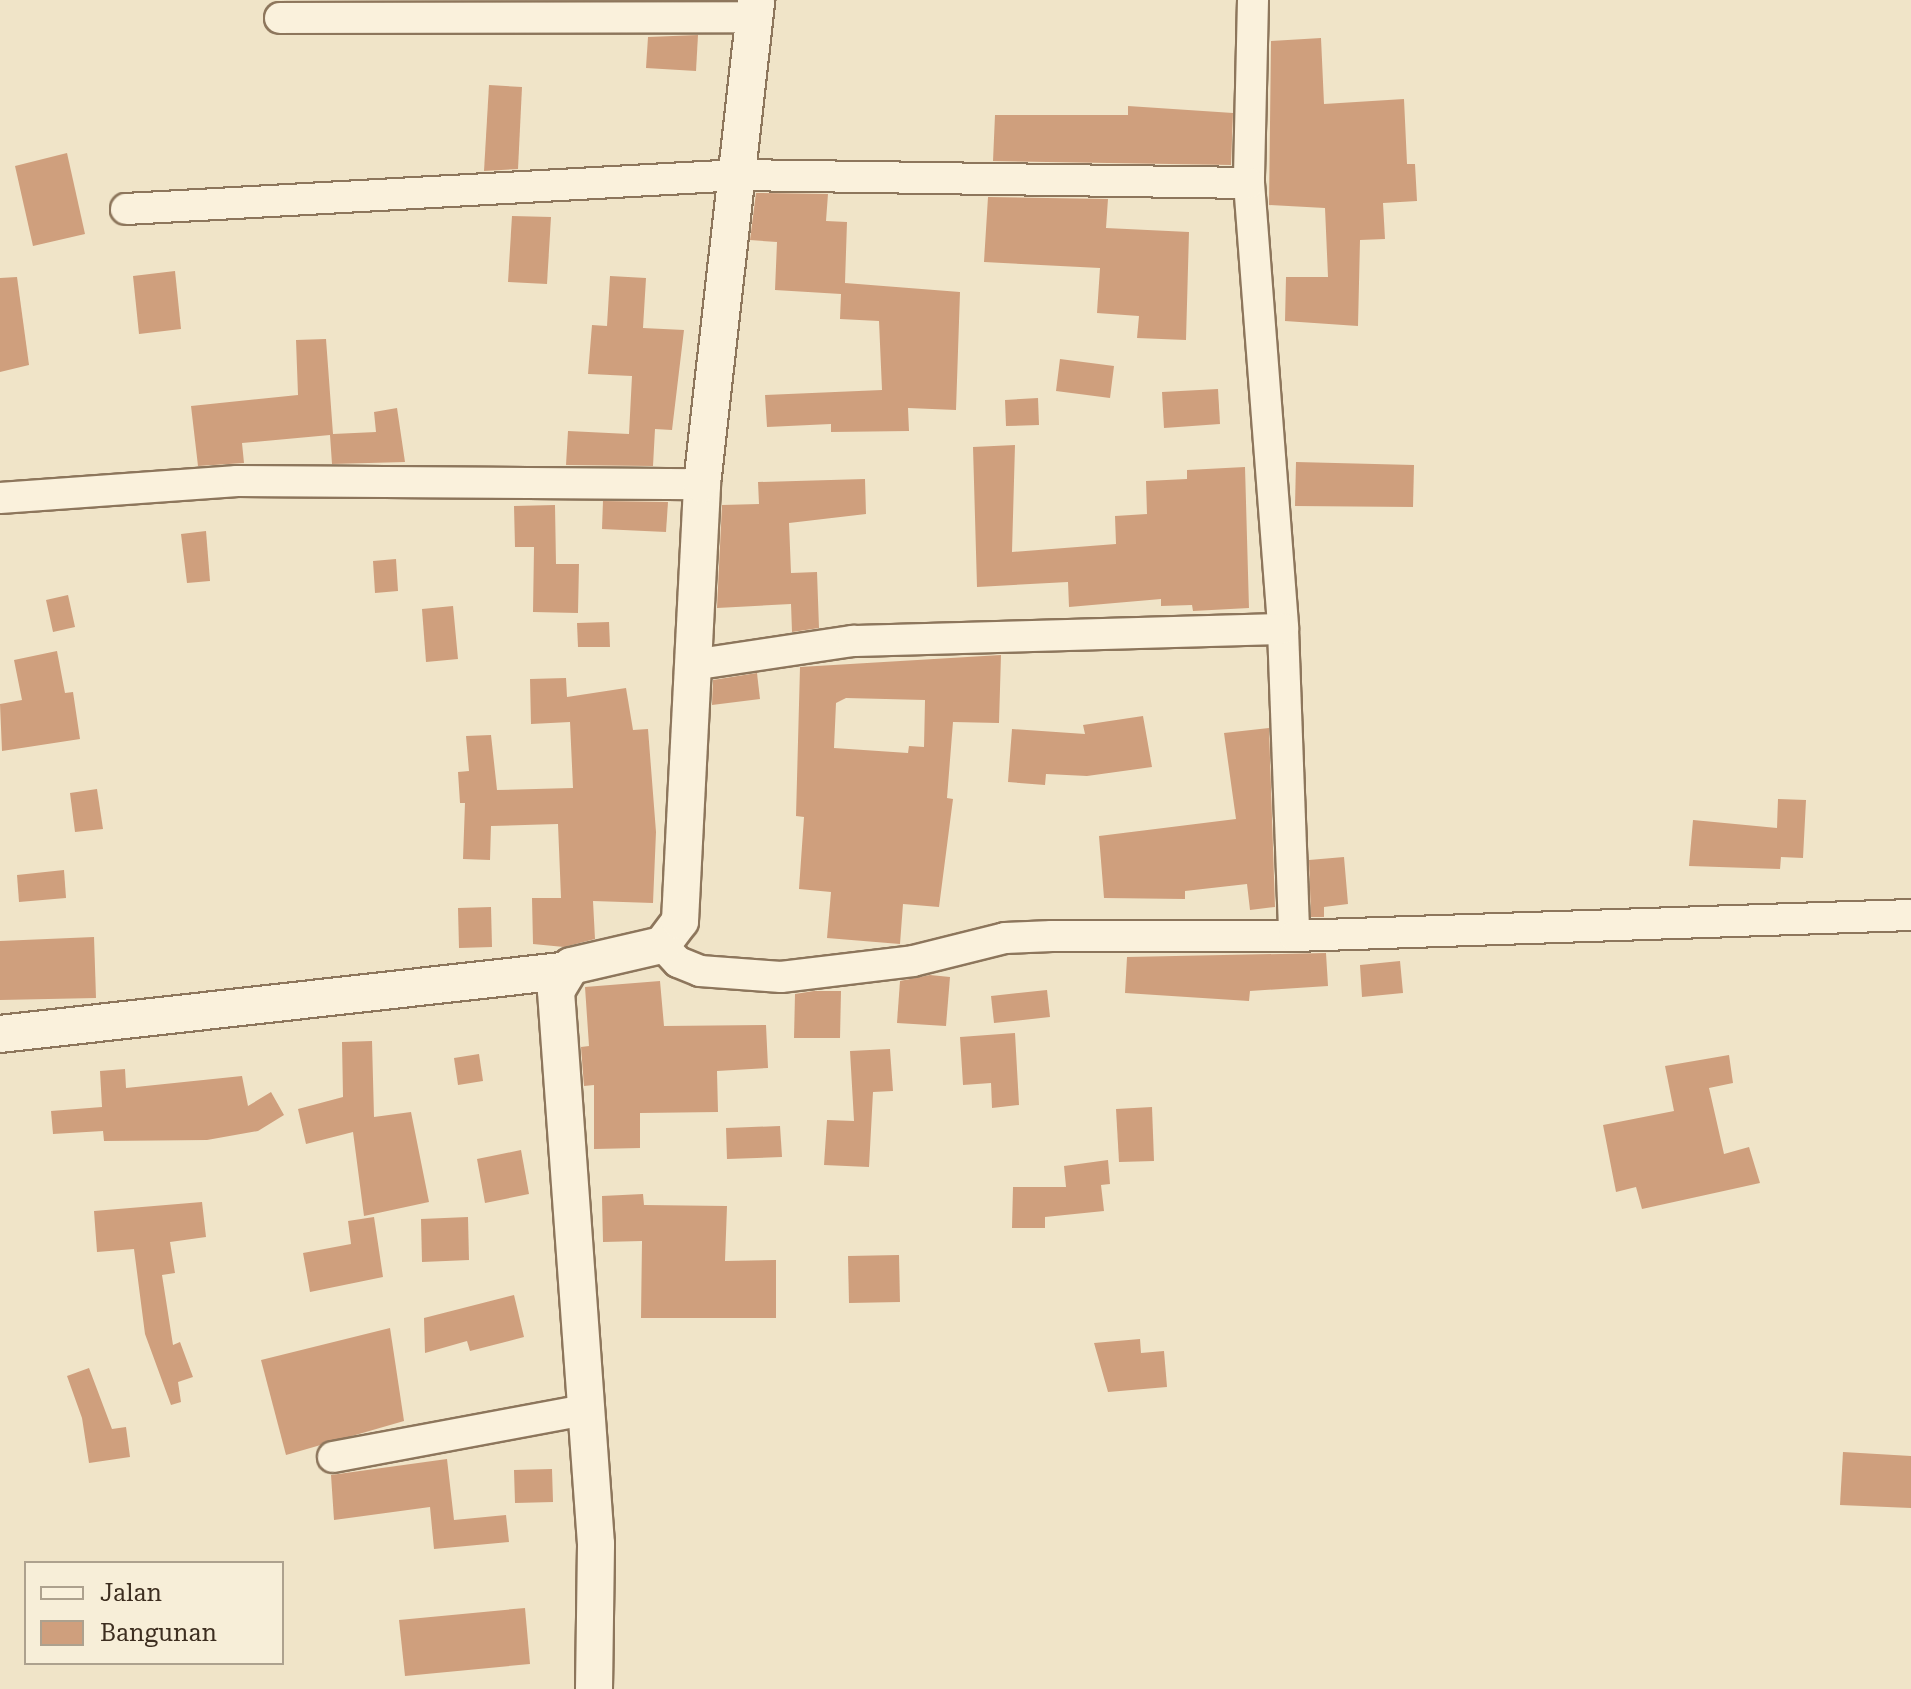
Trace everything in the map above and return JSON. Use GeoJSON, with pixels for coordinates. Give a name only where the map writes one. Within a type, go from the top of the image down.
{"type":"FeatureCollection","features":[{"type":"Feature","properties":{"kind":"street"},"geometry":{"type":"LineString","coordinates":[[1253,0],[1249,183],[1283,629],[1294,936]]}},
{"type":"Feature","properties":{"kind":"street"},"geometry":{"type":"LineString","coordinates":[[0,1034],[562,971],[600,956],[662,945],[680,921],[702,484],[756,9],[280,18]]}},
{"type":"Feature","properties":{"kind":"street"},"geometry":{"type":"LineString","coordinates":[[126,209],[739,175],[1249,183]]}},
{"type":"Feature","properties":{"kind":"street"},"geometry":{"type":"LineString","coordinates":[[0,498],[237,481],[702,484]]}},
{"type":"Feature","properties":{"kind":"street"},"geometry":{"type":"LineString","coordinates":[[692,665],[833,642],[1283,629]]}},
{"type":"Feature","properties":{"kind":"street"},"geometry":{"type":"LineString","coordinates":[[662,945],[678,962],[700,971],[781,977],[913,961],[1005,938],[1294,936],[1911,915]]}},
{"type":"Feature","properties":{"kind":"street"},"geometry":{"type":"LineString","coordinates":[[562,971],[556,1010],[596,1544],[594,1689]]}},
{"type":"Feature","properties":{"kind":"street"},"geometry":{"type":"LineString","coordinates":[[333,1457],[585,1410]]}},
{"type":"Feature","properties":{"kind":"building"},"geometry":{"type":"Polygon","coordinates":[[[698,35],[696,71],[646,68],[648,37],[698,35]]]}},
{"type":"Feature","properties":{"kind":"building"},"geometry":{"type":"Polygon","coordinates":[[[1321,38],[1324,104],[1404,99],[1407,164],[1415,164],[1417,201],[1383,203],[1385,239],[1360,240],[1358,326],[1285,321],[1286,277],[1328,277],[1325,208],[1269,205],[1271,41],[1321,38]]]}},
{"type":"Feature","properties":{"kind":"building"},"geometry":{"type":"Polygon","coordinates":[[[489,85],[522,87],[518,169],[484,171],[489,85]]]}},
{"type":"Feature","properties":{"kind":"building"},"geometry":{"type":"Polygon","coordinates":[[[1128,106],[1233,113],[1231,165],[993,161],[995,115],[1128,115],[1128,106]]]}},
{"type":"Feature","properties":{"kind":"building"},"geometry":{"type":"Polygon","coordinates":[[[67,153],[85,234],[33,246],[15,166],[67,153]]]}},
{"type":"Feature","properties":{"kind":"building"},"geometry":{"type":"Polygon","coordinates":[[[756,193],[828,194],[826,221],[847,222],[845,283],[960,292],[956,410],[908,408],[909,431],[831,432],[831,424],[767,427],[765,395],[882,390],[879,321],[840,319],[841,294],[775,290],[777,242],[750,240],[756,193]]]}},
{"type":"Feature","properties":{"kind":"building"},"geometry":{"type":"Polygon","coordinates":[[[988,197],[1108,199],[1106,228],[1189,232],[1186,340],[1137,338],[1139,316],[1097,313],[1100,268],[984,262],[988,197]]]}},
{"type":"Feature","properties":{"kind":"building"},"geometry":{"type":"Polygon","coordinates":[[[512,216],[551,217],[547,284],[508,282],[512,216]]]}},
{"type":"Feature","properties":{"kind":"building"},"geometry":{"type":"Polygon","coordinates":[[[175,271],[181,329],[139,334],[133,276],[175,271]]]}},
{"type":"Feature","properties":{"kind":"building"},"geometry":{"type":"Polygon","coordinates":[[[610,276],[646,278],[643,328],[684,330],[672,430],[655,429],[653,466],[566,465],[568,431],[629,434],[632,376],[588,374],[592,325],[607,326],[610,276]]]}},
{"type":"Feature","properties":{"kind":"building"},"geometry":{"type":"Polygon","coordinates":[[[17,277],[29,365],[0,372],[0,278],[17,277]]]}},
{"type":"Feature","properties":{"kind":"building"},"geometry":{"type":"Polygon","coordinates":[[[326,339],[333,434],[376,432],[374,412],[397,408],[405,462],[332,464],[330,435],[242,443],[244,463],[198,466],[191,406],[298,395],[296,340],[326,339]]]}},
{"type":"Feature","properties":{"kind":"building"},"geometry":{"type":"Polygon","coordinates":[[[1060,359],[1114,366],[1110,398],[1056,391],[1060,359]]]}},
{"type":"Feature","properties":{"kind":"building"},"geometry":{"type":"Polygon","coordinates":[[[1218,389],[1220,424],[1164,428],[1162,392],[1218,389]]]}},
{"type":"Feature","properties":{"kind":"building"},"geometry":{"type":"Polygon","coordinates":[[[1038,398],[1039,425],[1006,426],[1005,400],[1038,398]]]}},
{"type":"Feature","properties":{"kind":"building"},"geometry":{"type":"Polygon","coordinates":[[[1015,445],[1012,552],[1116,544],[1115,516],[1147,514],[1146,481],[1187,479],[1187,470],[1245,467],[1249,608],[1193,611],[1192,605],[1161,606],[1161,599],[1069,607],[1068,582],[977,587],[973,447],[1015,445]]]}},
{"type":"Feature","properties":{"kind":"building"},"geometry":{"type":"Polygon","coordinates":[[[1296,462],[1414,465],[1413,507],[1295,506],[1296,462]]]}},
{"type":"Feature","properties":{"kind":"building"},"geometry":{"type":"Polygon","coordinates":[[[865,479],[866,514],[789,523],[791,573],[817,572],[819,628],[792,632],[791,604],[717,608],[722,505],[759,504],[758,482],[865,479]]]}},
{"type":"Feature","properties":{"kind":"building"},"geometry":{"type":"Polygon","coordinates":[[[603,501],[668,502],[666,532],[602,529],[603,501]]]}},
{"type":"Feature","properties":{"kind":"building"},"geometry":{"type":"Polygon","coordinates":[[[555,505],[556,564],[579,564],[578,613],[533,612],[534,547],[515,547],[514,506],[555,505]]]}},
{"type":"Feature","properties":{"kind":"building"},"geometry":{"type":"Polygon","coordinates":[[[206,531],[210,581],[187,583],[181,534],[206,531]]]}},
{"type":"Feature","properties":{"kind":"building"},"geometry":{"type":"Polygon","coordinates":[[[396,559],[398,591],[375,593],[373,561],[396,559]]]}},
{"type":"Feature","properties":{"kind":"building"},"geometry":{"type":"Polygon","coordinates":[[[68,595],[75,627],[53,632],[46,600],[68,595]]]}},
{"type":"Feature","properties":{"kind":"building"},"geometry":{"type":"Polygon","coordinates":[[[453,606],[458,659],[426,662],[422,609],[453,606]]]}},
{"type":"Feature","properties":{"kind":"building"},"geometry":{"type":"Polygon","coordinates":[[[609,622],[610,647],[578,647],[577,623],[609,622]]]}},
{"type":"Feature","properties":{"kind":"building"},"geometry":{"type":"Polygon","coordinates":[[[57,651],[65,693],[73,692],[80,739],[2,751],[0,704],[22,700],[14,660],[57,651]]]}},
{"type":"Feature","properties":{"kind":"building"},"geometry":{"type":"Polygon","coordinates":[[[1001,655],[999,723],[953,722],[947,798],[953,799],[939,907],[903,904],[900,944],[827,938],[831,892],[799,889],[804,817],[796,816],[800,667],[1001,655]],[[846,698],[836,703],[834,748],[908,753],[909,746],[924,747],[925,700],[846,698]]]}},
{"type":"Feature","properties":{"kind":"building"},"geometry":{"type":"Polygon","coordinates":[[[757,673],[760,699],[712,705],[713,680],[757,673]]]}},
{"type":"Feature","properties":{"kind":"building"},"geometry":{"type":"Polygon","coordinates":[[[566,678],[567,697],[626,688],[633,730],[648,729],[656,832],[653,903],[593,901],[595,939],[564,947],[533,944],[532,898],[561,898],[558,824],[491,826],[490,860],[463,859],[465,803],[460,803],[458,772],[469,771],[466,736],[491,735],[497,790],[573,788],[570,722],[531,724],[530,679],[566,678]]]}},
{"type":"Feature","properties":{"kind":"building"},"geometry":{"type":"Polygon","coordinates":[[[1143,716],[1152,767],[1087,776],[1046,774],[1045,785],[1008,782],[1012,729],[1085,734],[1083,725],[1143,716]]]}},
{"type":"Feature","properties":{"kind":"building"},"geometry":{"type":"Polygon","coordinates":[[[1269,728],[1275,907],[1250,910],[1247,884],[1185,891],[1185,899],[1104,898],[1099,836],[1236,819],[1224,733],[1269,728]]]}},
{"type":"Feature","properties":{"kind":"building"},"geometry":{"type":"Polygon","coordinates":[[[97,789],[103,829],[75,832],[70,793],[97,789]]]}},
{"type":"Feature","properties":{"kind":"building"},"geometry":{"type":"Polygon","coordinates":[[[1778,799],[1806,800],[1803,858],[1781,857],[1780,869],[1689,866],[1693,820],[1777,828],[1778,799]]]}},
{"type":"Feature","properties":{"kind":"building"},"geometry":{"type":"Polygon","coordinates":[[[1344,857],[1348,904],[1324,907],[1324,917],[1311,917],[1309,860],[1344,857]]]}},
{"type":"Feature","properties":{"kind":"building"},"geometry":{"type":"Polygon","coordinates":[[[64,870],[66,898],[19,902],[17,875],[64,870]]]}},
{"type":"Feature","properties":{"kind":"building"},"geometry":{"type":"Polygon","coordinates":[[[491,907],[492,947],[459,948],[458,908],[491,907]]]}},
{"type":"Feature","properties":{"kind":"building"},"geometry":{"type":"Polygon","coordinates":[[[94,937],[96,998],[0,1000],[0,941],[94,937]]]}},
{"type":"Feature","properties":{"kind":"building"},"geometry":{"type":"Polygon","coordinates":[[[1326,953],[1328,986],[1250,991],[1249,1001],[1125,993],[1127,957],[1326,953]]]}},
{"type":"Feature","properties":{"kind":"building"},"geometry":{"type":"Polygon","coordinates":[[[1400,961],[1403,993],[1362,997],[1360,965],[1400,961]]]}},
{"type":"Feature","properties":{"kind":"building"},"geometry":{"type":"Polygon","coordinates":[[[930,975],[950,977],[946,1026],[897,1023],[900,981],[930,975]]]}},
{"type":"Feature","properties":{"kind":"building"},"geometry":{"type":"Polygon","coordinates":[[[660,981],[664,1026],[766,1025],[768,1068],[717,1071],[718,1112],[640,1113],[640,1148],[594,1149],[594,1085],[584,1086],[581,1047],[589,1046],[585,987],[660,981]]]}},
{"type":"Feature","properties":{"kind":"building"},"geometry":{"type":"Polygon","coordinates":[[[1047,990],[1050,1017],[994,1023],[991,996],[1047,990]]]}},
{"type":"Feature","properties":{"kind":"building"},"geometry":{"type":"Polygon","coordinates":[[[841,991],[840,1038],[794,1038],[795,994],[841,991]]]}},
{"type":"Feature","properties":{"kind":"building"},"geometry":{"type":"Polygon","coordinates":[[[1015,1033],[1019,1105],[992,1108],[991,1083],[963,1085],[960,1037],[1015,1033]]]}},
{"type":"Feature","properties":{"kind":"building"},"geometry":{"type":"Polygon","coordinates":[[[372,1041],[374,1117],[411,1112],[429,1202],[364,1216],[353,1132],[306,1144],[298,1109],[343,1097],[342,1042],[372,1041]]]}},
{"type":"Feature","properties":{"kind":"building"},"geometry":{"type":"Polygon","coordinates":[[[890,1049],[893,1091],[873,1092],[869,1167],[824,1165],[827,1120],[854,1121],[850,1051],[890,1049]]]}},
{"type":"Feature","properties":{"kind":"building"},"geometry":{"type":"Polygon","coordinates":[[[479,1054],[483,1081],[458,1085],[454,1058],[479,1054]]]}},
{"type":"Feature","properties":{"kind":"building"},"geometry":{"type":"Polygon","coordinates":[[[1729,1055],[1733,1083],[1709,1088],[1724,1154],[1749,1147],[1760,1183],[1642,1209],[1636,1187],[1616,1192],[1603,1125],[1674,1111],[1665,1066],[1729,1055]]]}},
{"type":"Feature","properties":{"kind":"building"},"geometry":{"type":"Polygon","coordinates":[[[125,1069],[126,1088],[242,1076],[248,1106],[271,1092],[284,1115],[258,1131],[207,1140],[104,1141],[103,1131],[53,1134],[51,1111],[102,1107],[100,1071],[125,1069]]]}},
{"type":"Feature","properties":{"kind":"building"},"geometry":{"type":"Polygon","coordinates":[[[1152,1107],[1154,1161],[1119,1162],[1116,1109],[1152,1107]]]}},
{"type":"Feature","properties":{"kind":"building"},"geometry":{"type":"Polygon","coordinates":[[[780,1126],[782,1157],[727,1159],[726,1128],[780,1126]]]}},
{"type":"Feature","properties":{"kind":"building"},"geometry":{"type":"Polygon","coordinates":[[[521,1150],[529,1194],[485,1203],[477,1159],[521,1150]]]}},
{"type":"Feature","properties":{"kind":"building"},"geometry":{"type":"Polygon","coordinates":[[[1108,1160],[1110,1184],[1101,1185],[1104,1211],[1045,1217],[1045,1228],[1012,1228],[1013,1187],[1066,1187],[1064,1166],[1108,1160]]]}},
{"type":"Feature","properties":{"kind":"building"},"geometry":{"type":"Polygon","coordinates":[[[643,1194],[644,1205],[727,1206],[725,1261],[776,1260],[776,1318],[641,1318],[642,1241],[603,1242],[602,1196],[643,1194]]]}},
{"type":"Feature","properties":{"kind":"building"},"geometry":{"type":"Polygon","coordinates":[[[202,1202],[206,1237],[170,1242],[175,1273],[162,1275],[173,1345],[180,1342],[193,1377],[178,1382],[181,1402],[171,1405],[145,1334],[134,1249],[97,1252],[94,1211],[202,1202]]]}},
{"type":"Feature","properties":{"kind":"building"},"geometry":{"type":"Polygon","coordinates":[[[374,1217],[383,1277],[310,1292],[303,1253],[351,1244],[348,1221],[374,1217]]]}},
{"type":"Feature","properties":{"kind":"building"},"geometry":{"type":"Polygon","coordinates":[[[468,1217],[469,1260],[422,1262],[421,1219],[468,1217]]]}},
{"type":"Feature","properties":{"kind":"building"},"geometry":{"type":"Polygon","coordinates":[[[899,1255],[900,1302],[849,1303],[848,1256],[899,1255]]]}},
{"type":"Feature","properties":{"kind":"building"},"geometry":{"type":"Polygon","coordinates":[[[514,1295],[524,1337],[470,1351],[467,1341],[425,1353],[424,1318],[514,1295]]]}},
{"type":"Feature","properties":{"kind":"building"},"geometry":{"type":"Polygon","coordinates":[[[390,1328],[404,1421],[286,1455],[261,1360],[390,1328]]]}},
{"type":"Feature","properties":{"kind":"building"},"geometry":{"type":"Polygon","coordinates":[[[1140,1339],[1141,1353],[1164,1351],[1167,1387],[1108,1392],[1094,1343],[1140,1339]]]}},
{"type":"Feature","properties":{"kind":"building"},"geometry":{"type":"Polygon","coordinates":[[[89,1368],[112,1429],[126,1427],[130,1457],[89,1463],[82,1418],[67,1376],[89,1368]]]}},
{"type":"Feature","properties":{"kind":"building"},"geometry":{"type":"Polygon","coordinates":[[[1843,1452],[1911,1456],[1911,1508],[1840,1505],[1843,1452]]]}},
{"type":"Feature","properties":{"kind":"building"},"geometry":{"type":"Polygon","coordinates":[[[447,1459],[454,1520],[506,1515],[509,1542],[434,1549],[430,1507],[334,1520],[331,1475],[447,1459]]]}},
{"type":"Feature","properties":{"kind":"building"},"geometry":{"type":"Polygon","coordinates":[[[552,1469],[553,1502],[515,1503],[514,1470],[552,1469]]]}},
{"type":"Feature","properties":{"kind":"building"},"geometry":{"type":"Polygon","coordinates":[[[525,1608],[530,1664],[405,1676],[399,1620],[525,1608]]]}}]}
